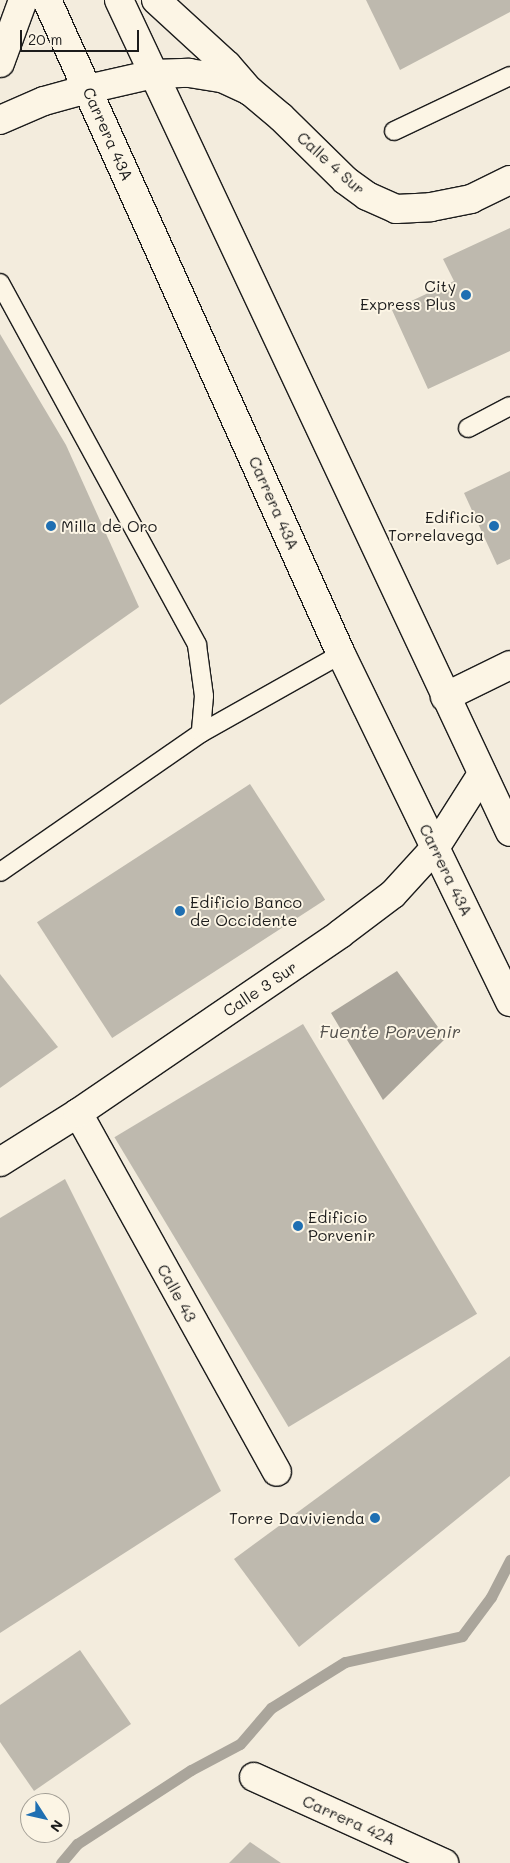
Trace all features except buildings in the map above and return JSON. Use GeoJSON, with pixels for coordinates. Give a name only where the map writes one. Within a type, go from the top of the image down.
{"type":"FeatureCollection","features":[{"type":"Feature","properties":{"kind":"main road"},"geometry":{"type":"LineString","coordinates":[[0,63],[23,0]]}},
{"type":"Feature","properties":{"kind":"main road","name":"Carrera 43A"},"geometry":{"type":"LineString","coordinates":[[47,0],[341,654],[510,1002]]}},
{"type":"Feature","properties":{"kind":"main road"},"geometry":{"type":"LineString","coordinates":[[119,0],[510,832]]}},
{"type":"Feature","properties":{"kind":"main road"},"geometry":{"type":"LineString","coordinates":[[156,0],[227,65],[250,92]]}},
{"type":"Feature","properties":{"kind":"main road"},"geometry":{"type":"LineString","coordinates":[[0,120],[44,101],[88,88],[154,74],[189,73],[222,78],[250,92]]}},
{"type":"Feature","properties":{"kind":"main road","name":"Calle 4 Sur"},"geometry":{"type":"LineString","coordinates":[[250,92],[281,117],[345,180],[367,196],[396,209],[431,207],[471,199],[510,180]]}},
{"type":"Feature","properties":{"kind":"main road"},"geometry":{"type":"LineString","coordinates":[[445,697],[510,665]]}},
{"type":"Feature","properties":{"kind":"main road","name":"Calle 3 Sur"},"geometry":{"type":"LineString","coordinates":[[0,1162],[78,1113],[340,934],[392,894],[435,848],[482,774]]}},
{"type":"Feature","properties":{"kind":"main road","name":"Calle 43"},"geometry":{"type":"LineString","coordinates":[[78,1113],[277,1472]]}},
{"type":"Feature","properties":{"kind":"main road","name":"Carrera 42A"},"geometry":{"type":"LineString","coordinates":[[254,1777],[444,1863]]}},
{"type":"Feature","properties":{"kind":"lane"},"geometry":{"type":"LineString","coordinates":[[394,131],[510,76]]}},
{"type":"Feature","properties":{"kind":"lane"},"geometry":{"type":"LineString","coordinates":[[0,283],[197,645],[204,696],[201,733]]}},
{"type":"Feature","properties":{"kind":"lane"},"geometry":{"type":"LineString","coordinates":[[468,428],[510,406]]}},
{"type":"Feature","properties":{"kind":"lane"},"geometry":{"type":"LineString","coordinates":[[0,872],[201,733],[341,654]]}},
{"type":"Feature","properties":{"kind":"water","name":"Fuente Porvenir"},"geometry":{"type":"Polygon","coordinates":[[[397,971],[446,1038],[383,1100],[331,1013],[397,971]]]}},
{"type":"Feature","properties":{"kind":"waterway"},"geometry":{"type":"LineString","coordinates":[[61,1863],[77,1844],[191,1770],[240,1744],[271,1708],[345,1662],[462,1636],[491,1597],[510,1560]]}},
{"type":"Feature","properties":{"kind":"place","name":"City Express Plus"},"geometry":{"type":"Point","coordinates":[466,295]}},
{"type":"Feature","properties":{"kind":"place","name":"Milla de Oro"},"geometry":{"type":"Point","coordinates":[51,526]}},
{"type":"Feature","properties":{"kind":"place","name":"Edificio Torrelavega"},"geometry":{"type":"Point","coordinates":[494,526]}},
{"type":"Feature","properties":{"kind":"place","name":"Edificio Banco de Occidente"},"geometry":{"type":"Point","coordinates":[180,911]}},
{"type":"Feature","properties":{"kind":"place","name":"Edificio Porvenir"},"geometry":{"type":"Point","coordinates":[298,1226]}},
{"type":"Feature","properties":{"kind":"place","name":"Torre Davivienda"},"geometry":{"type":"Point","coordinates":[375,1518]}}]}
